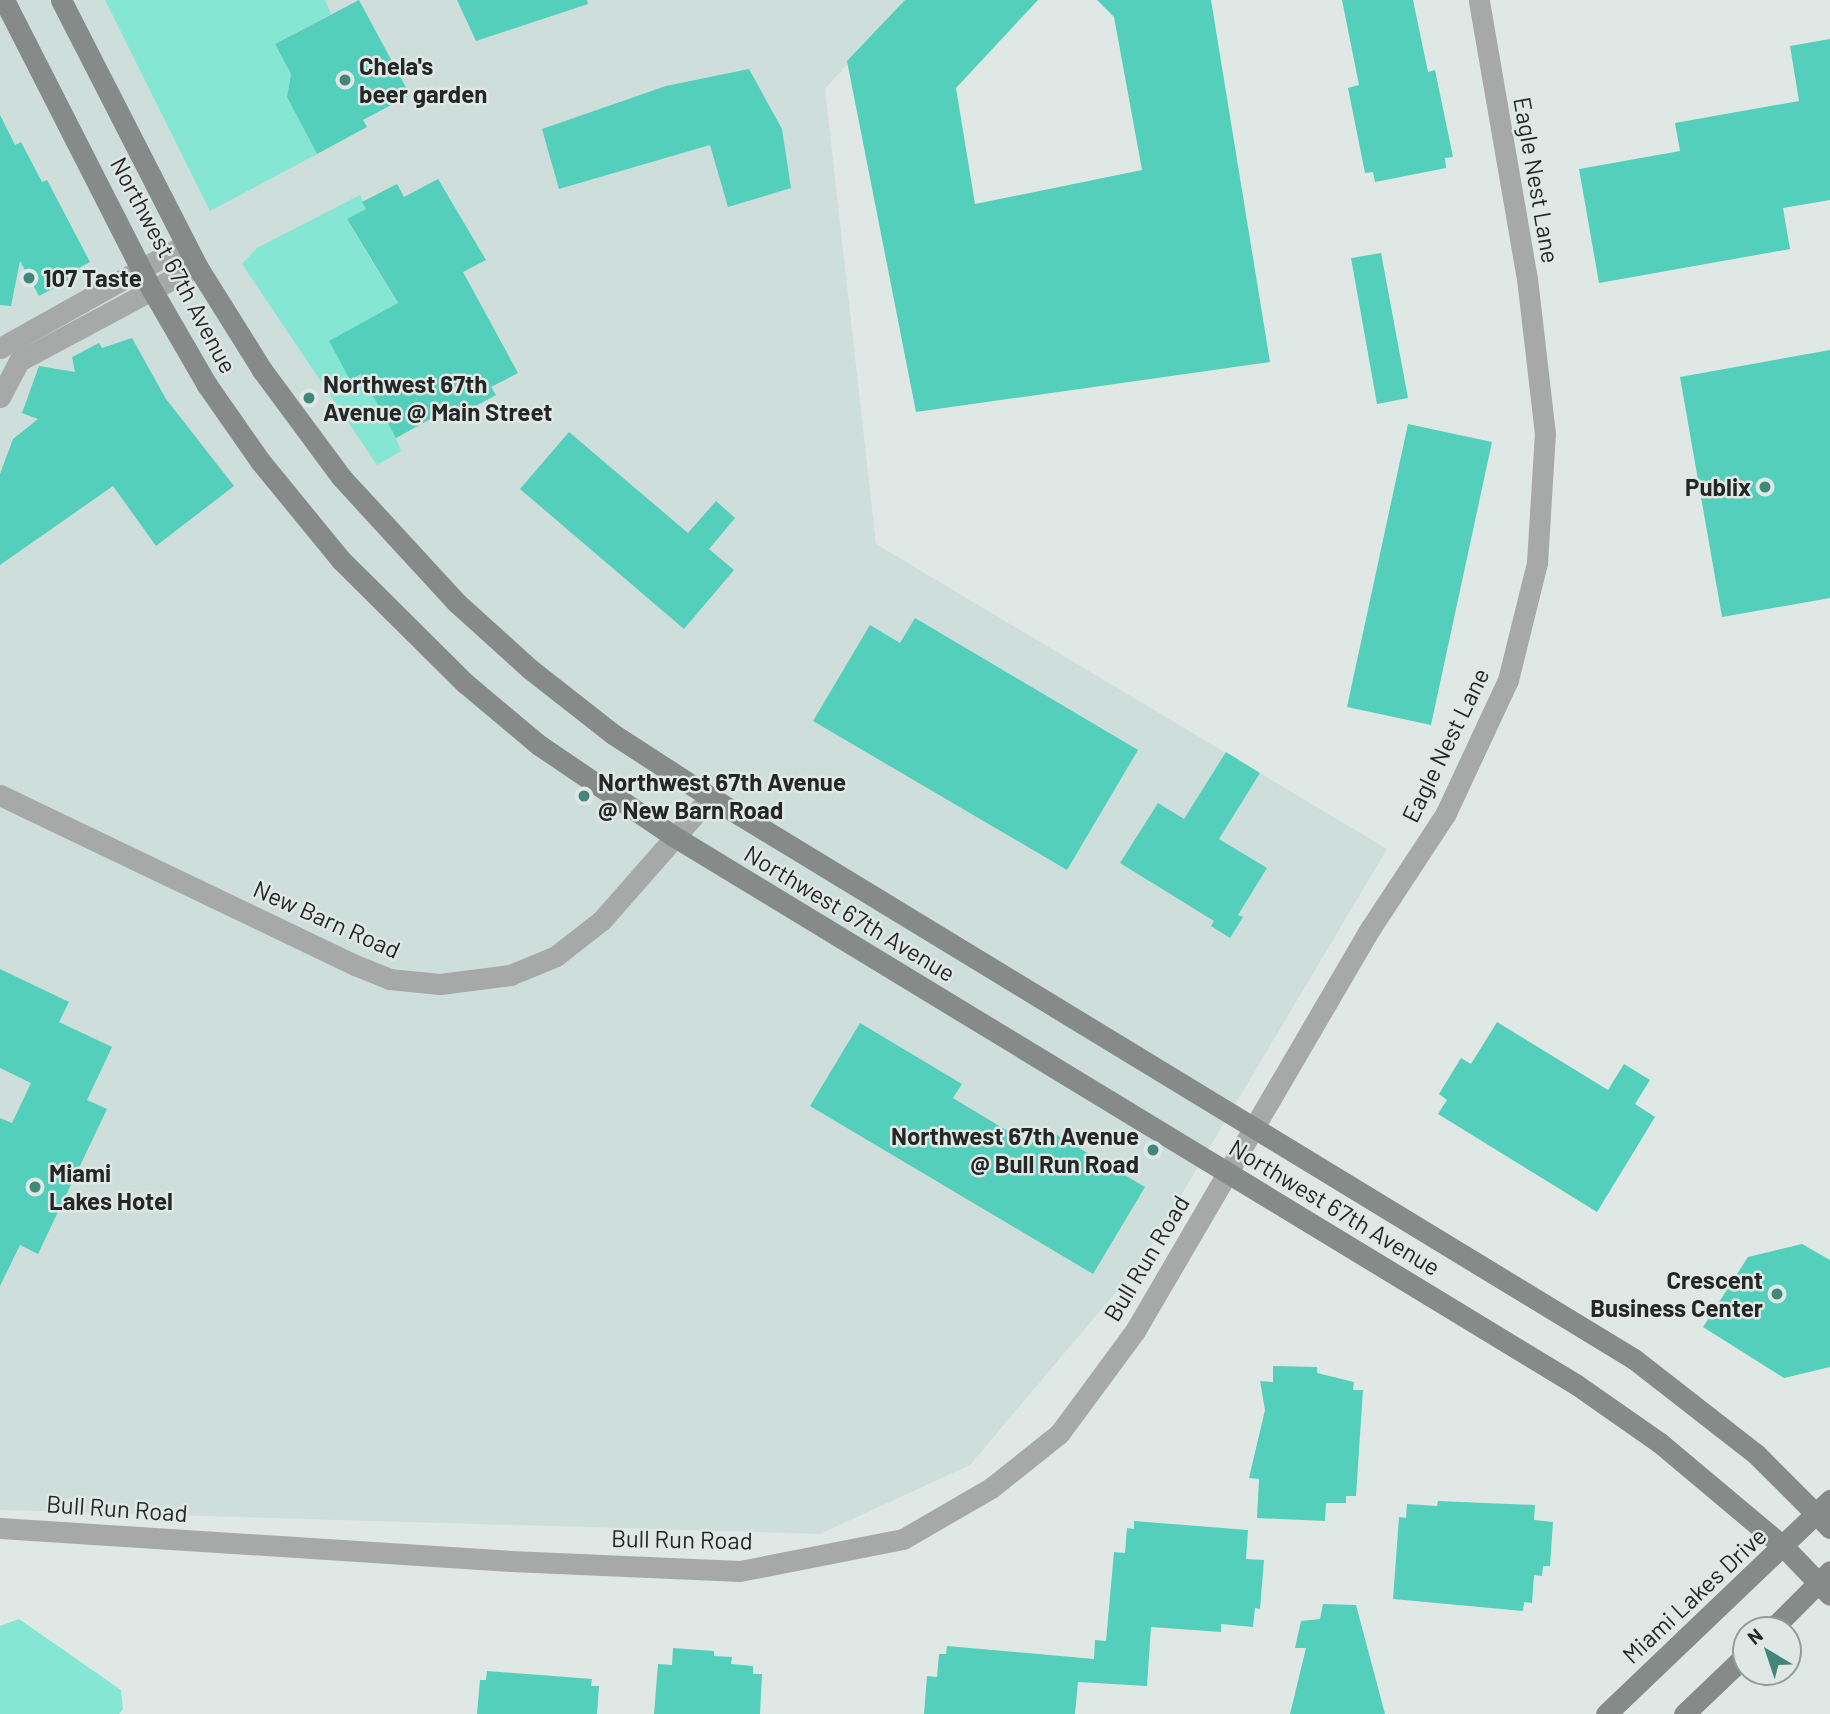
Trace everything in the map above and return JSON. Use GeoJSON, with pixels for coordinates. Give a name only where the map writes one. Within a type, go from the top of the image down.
{"type":"FeatureCollection","features":[{"type":"Feature","properties":{"kind":"main road","name":"Northwest 67th Avenue"},"geometry":{"type":"LineString","coordinates":[[4,0],[152,290],[207,385],[253,450],[341,560],[486,701],[539,745],[675,837],[1577,1385],[1660,1443],[1827,1583]]}},
{"type":"Feature","properties":{"kind":"main road","name":"Northwest 67th Avenue"},"geometry":{"type":"LineString","coordinates":[[61,0],[197,266],[306,432],[457,603],[530,670],[613,734],[710,797],[1634,1359],[1756,1454],[1826,1514]]}},
{"type":"Feature","properties":{"kind":"main road","name":"Miami Lakes Drive"},"geometry":{"type":"LineString","coordinates":[[1606,1714],[1784,1547],[1826,1514]]}},
{"type":"Feature","properties":{"kind":"main road"},"geometry":{"type":"LineString","coordinates":[[1788,1616],[1827,1583]]}},
{"type":"Feature","properties":{"kind":"main road"},"geometry":{"type":"LineString","coordinates":[[1684,1714],[1732,1668]]}},
{"type":"Feature","properties":{"kind":"street","name":"Eagle Nest Lane"},"geometry":{"type":"LineString","coordinates":[[1228,1172],[1370,929],[1445,815],[1508,680],[1537,563],[1545,434],[1527,279],[1479,0]]}},
{"type":"Feature","properties":{"kind":"street"},"geometry":{"type":"LineString","coordinates":[[0,348],[186,244]]}},
{"type":"Feature","properties":{"kind":"street"},"geometry":{"type":"LineString","coordinates":[[0,397],[19,361],[197,266]]}},
{"type":"Feature","properties":{"kind":"street","name":"New Barn Road"},"geometry":{"type":"LineString","coordinates":[[0,795],[355,965],[409,982],[464,983],[540,965],[602,920],[710,797]]}},
{"type":"Feature","properties":{"kind":"street","name":"Bull Run Road"},"geometry":{"type":"LineString","coordinates":[[0,1528],[498,1560],[740,1571],[903,1539],[991,1488],[1059,1434],[1135,1331],[1228,1172]]}},
{"type":"Feature","properties":{"kind":"shaded area"},"geometry":{"type":"Polygon","coordinates":[[[0,0],[905,0],[825,89],[876,544],[1387,849],[1142,1261],[970,1465],[820,1534],[0,1510],[0,0]]]}},
{"type":"Feature","properties":{"kind":"green space"},"geometry":{"type":"Polygon","coordinates":[[[105,0],[325,0],[331,14],[275,44],[291,74],[287,97],[317,154],[210,211],[105,0]]]}},
{"type":"Feature","properties":{"kind":"green space"},"geometry":{"type":"Polygon","coordinates":[[[360,195],[366,209],[347,220],[400,307],[329,341],[350,380],[362,374],[396,438],[401,451],[377,465],[242,264],[257,248],[360,195]]]}},
{"type":"Feature","properties":{"kind":"green space"},"geometry":{"type":"Polygon","coordinates":[[[19,1619],[121,1690],[123,1709],[119,1714],[0,1714],[0,1626],[19,1619]]]}},
{"type":"Feature","properties":{"kind":"building","name":"Chela's beer garden"},"geometry":{"type":"Polygon","coordinates":[[[359,0],[410,95],[363,120],[367,127],[317,154],[287,97],[291,74],[275,44],[359,0]]]}},
{"type":"Feature","properties":{"kind":"building"},"geometry":{"type":"Polygon","coordinates":[[[457,0],[587,0],[588,4],[476,41],[457,0]]]}},
{"type":"Feature","properties":{"kind":"building"},"geometry":{"type":"Polygon","coordinates":[[[905,0],[1038,0],[956,88],[975,204],[1142,170],[1114,17],[1097,0],[1211,0],[1270,362],[916,412],[847,61],[905,0]]]}},
{"type":"Feature","properties":{"kind":"building"},"geometry":{"type":"Polygon","coordinates":[[[1342,0],[1413,0],[1428,72],[1435,70],[1453,157],[1445,158],[1446,168],[1375,182],[1373,172],[1365,173],[1348,88],[1359,85],[1342,0]]]}},
{"type":"Feature","properties":{"kind":"building"},"geometry":{"type":"Polygon","coordinates":[[[1830,39],[1830,200],[1783,208],[1790,249],[1599,283],[1579,169],[1680,151],[1675,123],[1799,101],[1790,46],[1830,39]]]}},
{"type":"Feature","properties":{"kind":"building"},"geometry":{"type":"Polygon","coordinates":[[[749,69],[782,129],[791,188],[728,207],[710,145],[559,189],[542,129],[666,86],[749,69]]]}},
{"type":"Feature","properties":{"kind":"building"},"geometry":{"type":"Polygon","coordinates":[[[0,115],[15,145],[21,142],[42,182],[47,180],[90,262],[66,275],[69,280],[39,296],[20,261],[11,306],[0,305],[0,115]]]}},
{"type":"Feature","properties":{"kind":"building"},"geometry":{"type":"Polygon","coordinates":[[[438,179],[486,260],[463,272],[518,373],[491,387],[496,395],[461,414],[456,405],[396,438],[361,374],[350,380],[329,341],[398,303],[347,219],[366,209],[362,202],[397,184],[404,197],[438,179]]]}},
{"type":"Feature","properties":{"kind":"building"},"geometry":{"type":"Polygon","coordinates":[[[1381,253],[1408,398],[1377,404],[1351,258],[1381,253]]]}},
{"type":"Feature","properties":{"kind":"building"},"geometry":{"type":"Polygon","coordinates":[[[132,338],[166,399],[234,486],[156,546],[113,486],[0,565],[0,474],[13,439],[38,419],[22,413],[39,366],[75,372],[72,357],[99,343],[102,348],[132,338]]]}},
{"type":"Feature","properties":{"kind":"building","name":"Publix"},"geometry":{"type":"Polygon","coordinates":[[[1830,350],[1830,598],[1722,617],[1680,377],[1830,350]]]}},
{"type":"Feature","properties":{"kind":"building"},"geometry":{"type":"Polygon","coordinates":[[[1408,424],[1492,442],[1431,725],[1347,707],[1408,424]]]}},
{"type":"Feature","properties":{"kind":"building"},"geometry":{"type":"Polygon","coordinates":[[[569,432],[688,533],[716,501],[735,518],[709,549],[734,570],[684,629],[520,489],[569,432]]]}},
{"type":"Feature","properties":{"kind":"building"},"geometry":{"type":"Polygon","coordinates":[[[915,618],[1138,750],[1067,870],[813,721],[870,625],[900,643],[915,618]]]}},
{"type":"Feature","properties":{"kind":"building"},"geometry":{"type":"Polygon","coordinates":[[[1226,752],[1260,773],[1219,839],[1267,868],[1238,915],[1243,917],[1230,938],[1211,926],[1214,921],[1120,863],[1158,803],[1184,819],[1226,752]]]}},
{"type":"Feature","properties":{"kind":"building","name":"Miami Lakes Hotel"},"geometry":{"type":"Polygon","coordinates":[[[0,969],[69,1002],[59,1022],[112,1047],[87,1100],[107,1109],[38,1254],[20,1245],[0,1286],[0,1118],[12,1123],[31,1083],[0,1068],[0,969]]]}},
{"type":"Feature","properties":{"kind":"building"},"geometry":{"type":"Polygon","coordinates":[[[1497,1022],[1608,1090],[1624,1064],[1650,1080],[1635,1104],[1655,1117],[1597,1212],[1438,1114],[1447,1100],[1439,1094],[1461,1058],[1471,1064],[1497,1022]]]}},
{"type":"Feature","properties":{"kind":"building"},"geometry":{"type":"Polygon","coordinates":[[[860,1023],[962,1084],[953,1098],[1031,1145],[1042,1126],[1145,1187],[1093,1274],[810,1106],[860,1023]]]}},
{"type":"Feature","properties":{"kind":"building","name":"Crescent Business Center"},"geometry":{"type":"Polygon","coordinates":[[[1802,1244],[1830,1260],[1830,1367],[1784,1378],[1703,1327],[1748,1257],[1802,1244]]]}},
{"type":"Feature","properties":{"kind":"building"},"geometry":{"type":"Polygon","coordinates":[[[1273,1366],[1317,1367],[1317,1373],[1354,1382],[1353,1390],[1363,1390],[1356,1496],[1346,1496],[1346,1503],[1326,1503],[1325,1521],[1257,1518],[1259,1479],[1249,1478],[1265,1410],[1260,1381],[1273,1382],[1273,1366]]]}},
{"type":"Feature","properties":{"kind":"building"},"geometry":{"type":"Polygon","coordinates":[[[1438,1501],[1535,1505],[1534,1520],[1553,1522],[1550,1566],[1543,1566],[1542,1576],[1534,1575],[1532,1603],[1524,1602],[1523,1611],[1393,1599],[1399,1517],[1406,1518],[1407,1504],[1437,1506],[1438,1501]]]}},
{"type":"Feature","properties":{"kind":"building"},"geometry":{"type":"Polygon","coordinates":[[[1134,1521],[1248,1530],[1246,1559],[1264,1560],[1260,1609],[1255,1608],[1253,1627],[1221,1624],[1221,1632],[1151,1627],[1147,1686],[1078,1682],[1075,1714],[924,1714],[927,1676],[937,1677],[939,1654],[946,1654],[947,1646],[1094,1659],[1095,1640],[1106,1641],[1114,1552],[1125,1553],[1127,1528],[1134,1529],[1134,1521]]]}},
{"type":"Feature","properties":{"kind":"building"},"geometry":{"type":"Polygon","coordinates":[[[1323,1604],[1356,1605],[1385,1714],[1290,1714],[1306,1648],[1295,1648],[1301,1621],[1320,1619],[1323,1604]]]}},
{"type":"Feature","properties":{"kind":"building"},"geometry":{"type":"Polygon","coordinates":[[[673,1648],[714,1651],[714,1656],[732,1657],[731,1664],[753,1666],[753,1674],[762,1674],[760,1714],[654,1714],[658,1664],[672,1665],[673,1648]]]}},
{"type":"Feature","properties":{"kind":"building"},"geometry":{"type":"Polygon","coordinates":[[[487,1671],[592,1679],[591,1686],[599,1686],[597,1714],[477,1714],[480,1680],[486,1680],[487,1671]]]}},
{"type":"Feature","properties":{"kind":"place","name":"Chela's beer garden"},"geometry":{"type":"Point","coordinates":[345,80]}},
{"type":"Feature","properties":{"kind":"place","name":"107 Taste"},"geometry":{"type":"Point","coordinates":[29,278]}},
{"type":"Feature","properties":{"kind":"place","name":"Northwest 67th Avenue @ Main Street"},"geometry":{"type":"Point","coordinates":[309,398]}},
{"type":"Feature","properties":{"kind":"place","name":"Publix"},"geometry":{"type":"Point","coordinates":[1765,487]}},
{"type":"Feature","properties":{"kind":"place","name":"Northwest 67th Avenue @ New Barn Road"},"geometry":{"type":"Point","coordinates":[584,796]}},
{"type":"Feature","properties":{"kind":"place","name":"Northwest 67th Avenue @ Bull Run Road"},"geometry":{"type":"Point","coordinates":[1153,1150]}},
{"type":"Feature","properties":{"kind":"place","name":"Miami Lakes Hotel"},"geometry":{"type":"Point","coordinates":[35,1187]}},
{"type":"Feature","properties":{"kind":"place","name":"Crescent Business Center"},"geometry":{"type":"Point","coordinates":[1777,1294]}}]}
